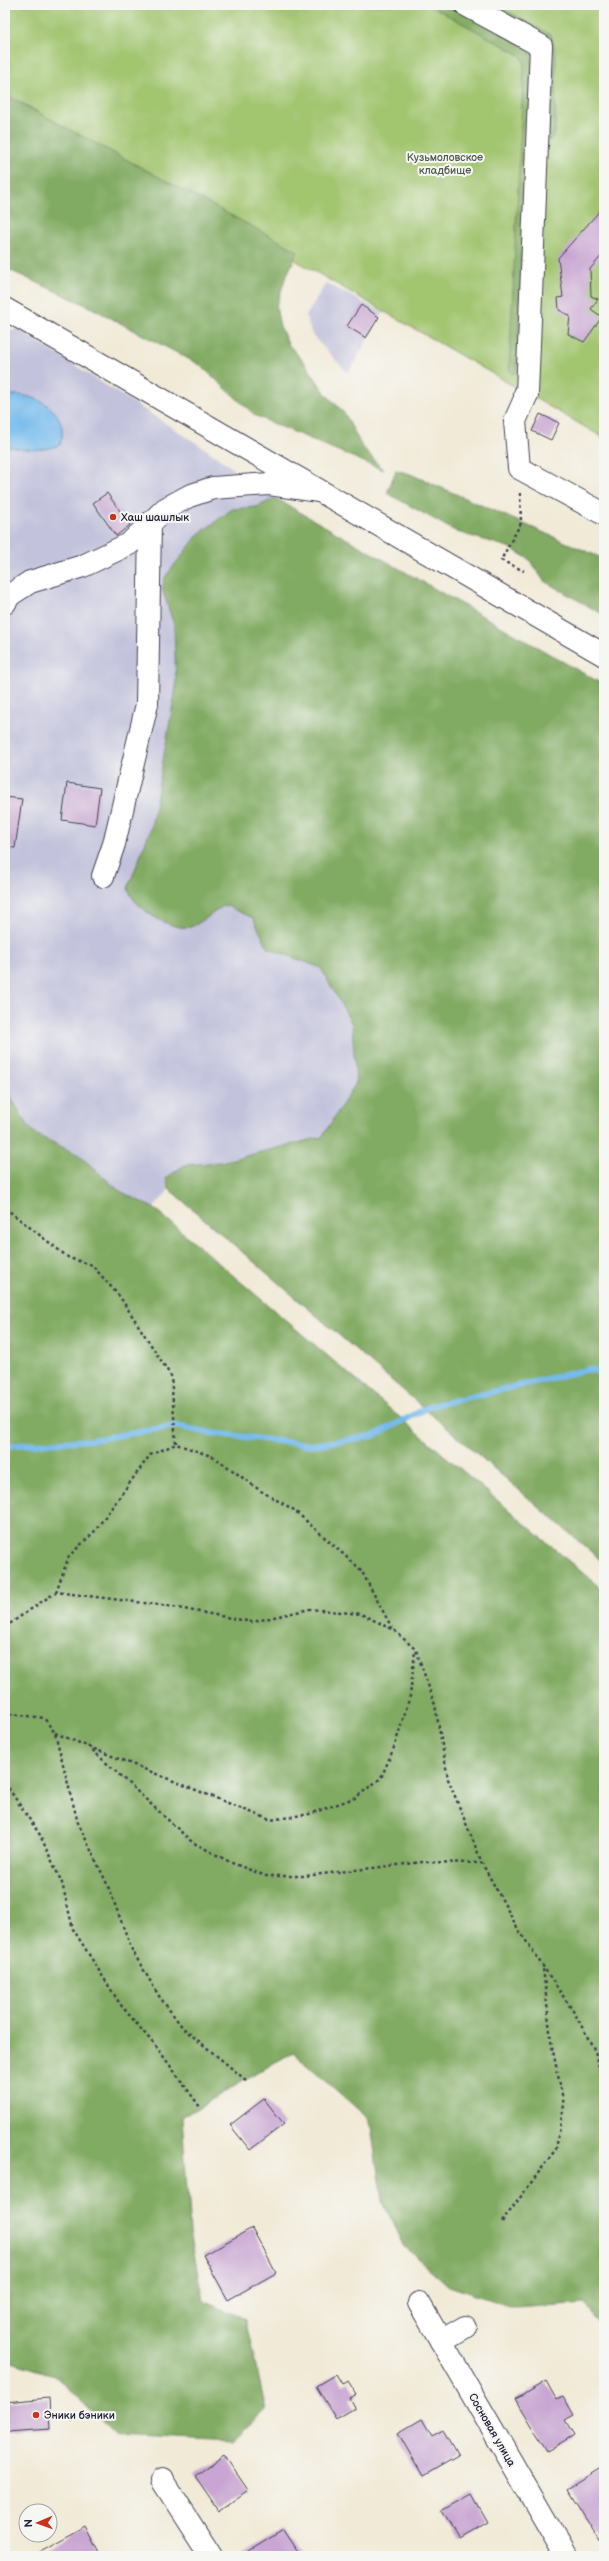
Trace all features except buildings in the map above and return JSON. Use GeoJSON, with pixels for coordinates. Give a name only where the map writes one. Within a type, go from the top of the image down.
{"type":"FeatureCollection","features":[{"type":"Feature","properties":{"kind":"main road"},"geometry":{"type":"LineString","coordinates":[[466,5],[541,46],[526,394],[516,421],[519,468],[604,514]]}},
{"type":"Feature","properties":{"kind":"main road"},"geometry":{"type":"LineString","coordinates":[[5,309],[604,655]]}},
{"type":"Feature","properties":{"kind":"main road"},"geometry":{"type":"LineString","coordinates":[[5,603],[10,595],[30,582],[83,566],[129,544],[165,509],[189,496],[213,488],[269,484],[319,490]]}},
{"type":"Feature","properties":{"kind":"main road"},"geometry":{"type":"LineString","coordinates":[[103,876],[114,844],[128,792],[147,704],[150,524]]}},
{"type":"Feature","properties":{"kind":"main road","name":"Сосновая улица"},"geometry":{"type":"LineString","coordinates":[[419,2303],[566,2556]]}},
{"type":"Feature","properties":{"kind":"main road"},"geometry":{"type":"LineString","coordinates":[[441,2341],[465,2327]]}},
{"type":"Feature","properties":{"kind":"main road"},"geometry":{"type":"LineString","coordinates":[[162,2480],[211,2556]]}},
{"type":"Feature","properties":{"kind":"path"},"geometry":{"type":"LineString","coordinates":[[519,468],[521,522],[501,560],[524,571]]}},
{"type":"Feature","properties":{"kind":"path"},"geometry":{"type":"LineString","coordinates":[[5,1208],[69,1258],[92,1265],[120,1297],[171,1376],[176,1444]]}},
{"type":"Feature","properties":{"kind":"path"},"geometry":{"type":"LineString","coordinates":[[5,1627],[56,1592],[69,1556],[94,1532],[150,1455],[176,1444],[214,1457],[261,1492],[294,1510],[360,1570],[394,1630]]}},
{"type":"Feature","properties":{"kind":"path"},"geometry":{"type":"LineString","coordinates":[[56,1592],[168,1606],[252,1622],[310,1608],[361,1614],[394,1630],[416,1650],[435,1705],[448,1779],[482,1863],[518,1929],[575,2014],[595,2051],[604,2085]]}},
{"type":"Feature","properties":{"kind":"path"},"geometry":{"type":"LineString","coordinates":[[55,1733],[87,1744],[270,1820],[309,1814],[355,1798],[381,1778],[396,1745],[410,1696],[416,1650]]}},
{"type":"Feature","properties":{"kind":"path"},"geometry":{"type":"LineString","coordinates":[[5,1718],[12,1714],[44,1718],[55,1733],[78,1823],[108,1886],[132,1950],[159,1996],[183,2028],[247,2081]]}},
{"type":"Feature","properties":{"kind":"path"},"geometry":{"type":"LineString","coordinates":[[87,1744],[192,1842],[232,1862],[266,1876],[304,1876],[423,1862],[482,1863]]}},
{"type":"Feature","properties":{"kind":"path"},"geometry":{"type":"LineString","coordinates":[[5,1783],[40,1835],[62,1883],[74,1929],[120,2004],[158,2049],[200,2107]]}},
{"type":"Feature","properties":{"kind":"path"},"geometry":{"type":"LineString","coordinates":[[502,2222],[556,2149],[564,2105],[551,2041],[543,1967]]}},
{"type":"Feature","properties":{"kind":"shaded area"},"geometry":{"type":"Polygon","coordinates":[[[326,283],[383,313],[348,373],[312,335],[306,316],[326,283]]]}},
{"type":"Feature","properties":{"kind":"shaded area"},"geometry":{"type":"Polygon","coordinates":[[[18,329],[204,448],[275,498],[257,507],[232,509],[198,535],[165,577],[162,589],[174,625],[176,687],[151,828],[128,888],[190,927],[225,905],[253,918],[268,948],[321,968],[352,1023],[356,1083],[322,1137],[220,1162],[185,1166],[166,1178],[168,1191],[153,1209],[118,1191],[79,1155],[33,1133],[5,1089],[5,332],[18,329]]]}},
{"type":"Feature","properties":{"kind":"green space","name":"Кузьмоловское кладбище"},"geometry":{"type":"Polygon","coordinates":[[[5,5],[604,5],[604,438],[5,93],[5,5]]]}},
{"type":"Feature","properties":{"kind":"green space"},"geometry":{"type":"Polygon","coordinates":[[[429,5],[448,5],[529,49],[533,62],[517,371],[513,374],[509,370],[524,62],[520,55],[429,5]]]}},
{"type":"Feature","properties":{"kind":"green space"},"geometry":{"type":"Polygon","coordinates":[[[484,5],[496,5],[551,35],[556,56],[555,133],[548,142],[551,56],[484,5]]]}},
{"type":"Feature","properties":{"kind":"green space"},"geometry":{"type":"Polygon","coordinates":[[[5,95],[298,251],[285,279],[276,307],[280,326],[288,344],[304,362],[326,394],[345,414],[361,445],[383,470],[256,416],[200,365],[88,306],[5,268],[5,95]]]}},
{"type":"Feature","properties":{"kind":"green space"},"geometry":{"type":"Polygon","coordinates":[[[396,470],[410,474],[604,559],[604,615],[544,581],[529,559],[508,547],[457,532],[387,493],[396,470]]]}},
{"type":"Feature","properties":{"kind":"green space"},"geometry":{"type":"Polygon","coordinates":[[[275,498],[604,685],[604,1563],[169,1189],[166,1178],[185,1165],[221,1162],[322,1137],[356,1083],[352,1024],[321,968],[268,948],[253,918],[225,905],[194,926],[182,927],[163,921],[144,910],[131,895],[128,888],[151,828],[176,687],[174,625],[162,589],[165,577],[198,535],[232,509],[257,507],[275,498]]]}},
{"type":"Feature","properties":{"kind":"green space"},"geometry":{"type":"Polygon","coordinates":[[[5,1089],[33,1133],[79,1155],[118,1190],[155,1209],[604,1591],[604,2334],[586,2303],[516,2308],[449,2286],[405,2247],[382,2200],[370,2120],[293,2052],[182,2117],[190,2232],[203,2301],[245,2319],[266,2410],[233,2441],[116,2435],[54,2375],[5,2360],[5,1089]]]}},
{"type":"Feature","properties":{"kind":"water"},"geometry":{"type":"Polygon","coordinates":[[[13,395],[34,398],[51,408],[61,424],[62,434],[60,445],[47,449],[33,450],[5,446],[5,398],[13,395]]]}},
{"type":"Feature","properties":{"kind":"waterway"},"geometry":{"type":"LineString","coordinates":[[5,1446],[91,1440],[175,1426],[211,1433],[312,1445],[373,1436],[431,1406],[590,1369],[604,1374]]}},
{"type":"Feature","properties":{"kind":"place","name":"Хаш шашлык"},"geometry":{"type":"Point","coordinates":[113,517]}},
{"type":"Feature","properties":{"kind":"place","name":"Эники бэники"},"geometry":{"type":"Point","coordinates":[36,2415]}}]}
